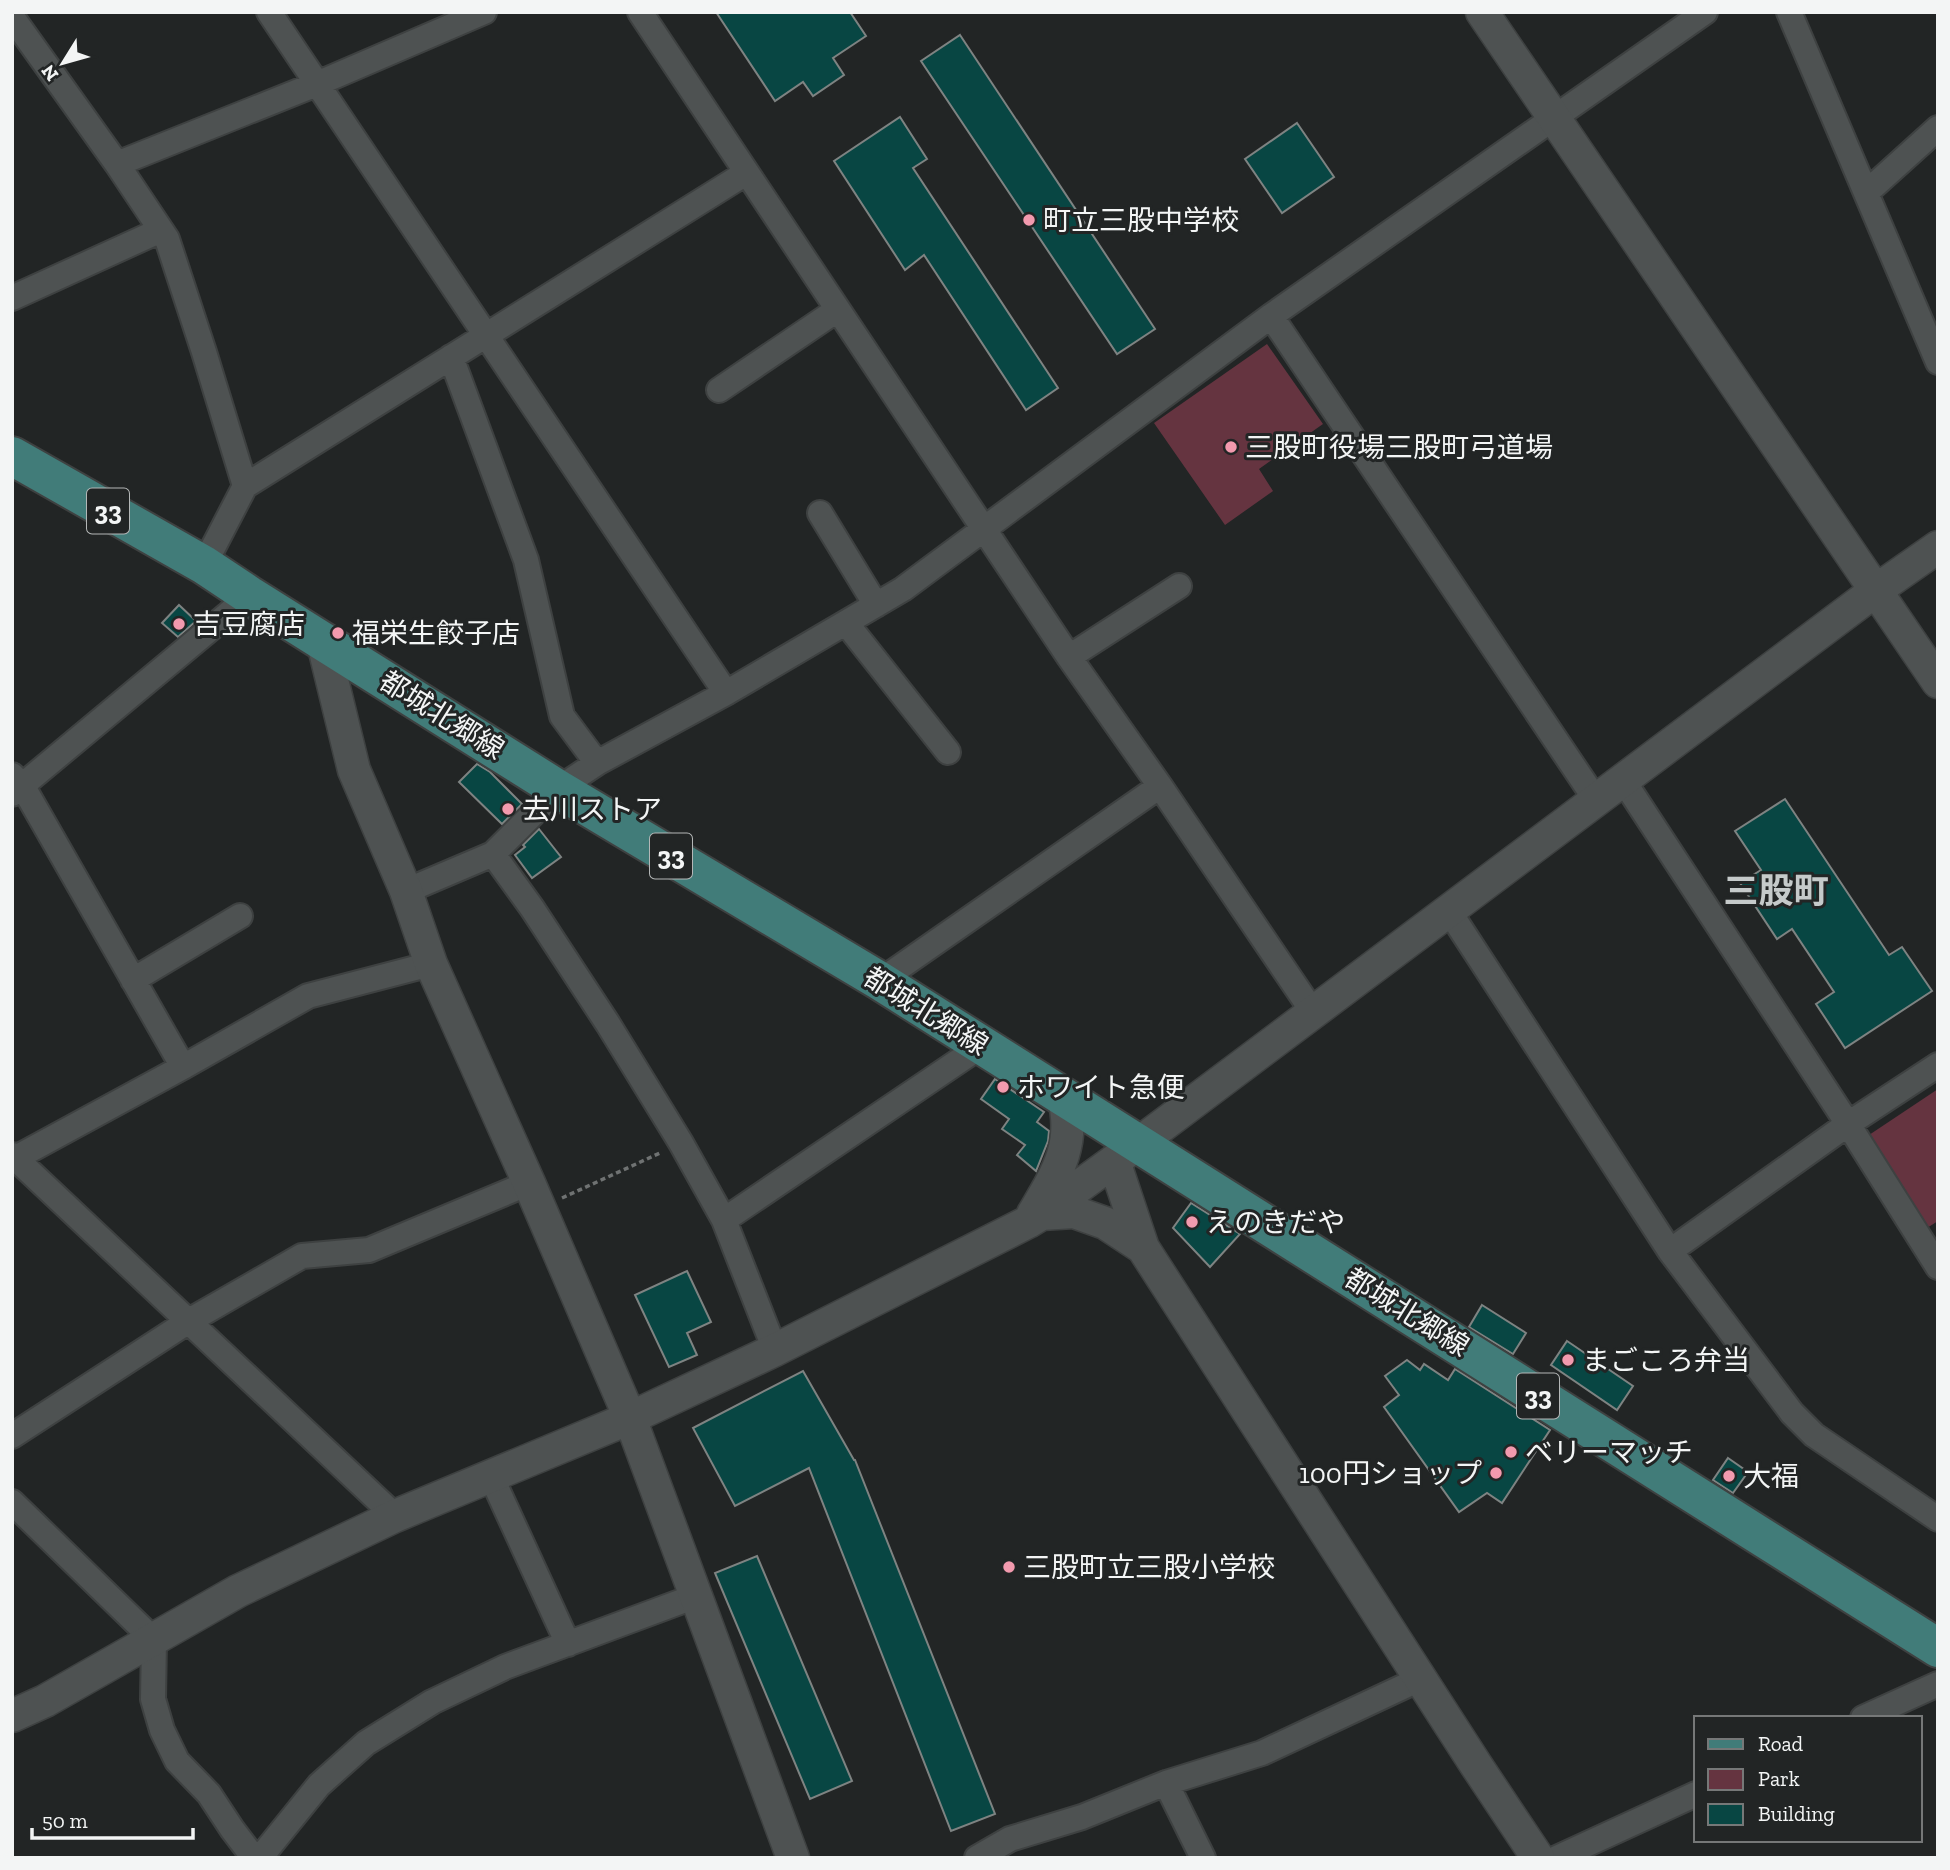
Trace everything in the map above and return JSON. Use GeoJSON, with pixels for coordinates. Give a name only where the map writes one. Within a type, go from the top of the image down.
{"type":"FeatureCollection","features":[{"type":"Feature","properties":{"kind":"main road","name":"都城北郷線"},"geometry":{"type":"LineString","coordinates":[[12,456],[204,565],[558,789],[880,981],[1063,1097],[1126,1152],[1938,1648]]}},
{"type":"Feature","properties":{"kind":"street"},"geometry":{"type":"LineString","coordinates":[[270,12],[726,693]]}},
{"type":"Feature","properties":{"kind":"street"},"geometry":{"type":"LineString","coordinates":[[117,164],[484,12]]}},
{"type":"Feature","properties":{"kind":"street"},"geometry":{"type":"LineString","coordinates":[[639,12],[983,530],[1313,1012]]}},
{"type":"Feature","properties":{"kind":"street"},"geometry":{"type":"LineString","coordinates":[[1482,12],[1938,682]]}},
{"type":"Feature","properties":{"kind":"street"},"geometry":{"type":"LineString","coordinates":[[406,891],[493,854],[558,789],[597,763],[726,693],[903,589],[1271,316],[1705,12]]}},
{"type":"Feature","properties":{"kind":"street"},"geometry":{"type":"LineString","coordinates":[[1788,12],[1938,362]]}},
{"type":"Feature","properties":{"kind":"street"},"geometry":{"type":"LineString","coordinates":[[12,17],[167,239],[245,486]]}},
{"type":"Feature","properties":{"kind":"street"},"geometry":{"type":"LineString","coordinates":[[1866,193],[1938,128]]}},
{"type":"Feature","properties":{"kind":"street"},"geometry":{"type":"LineString","coordinates":[[204,565],[245,486],[746,173]]}},
{"type":"Feature","properties":{"kind":"street"},"geometry":{"type":"LineString","coordinates":[[12,298],[160,230]]}},
{"type":"Feature","properties":{"kind":"street"},"geometry":{"type":"LineString","coordinates":[[719,390],[836,310]]}},
{"type":"Feature","properties":{"kind":"street"},"geometry":{"type":"LineString","coordinates":[[1271,316],[1596,800]]}},
{"type":"Feature","properties":{"kind":"street"},"geometry":{"type":"LineString","coordinates":[[451,357],[526,560],[562,716],[597,763]]}},
{"type":"Feature","properties":{"kind":"street"},"geometry":{"type":"LineString","coordinates":[[820,513],[876,605]]}},
{"type":"Feature","properties":{"kind":"street"},"geometry":{"type":"LineString","coordinates":[[12,1716],[46,1701],[238,1591],[395,1516],[631,1418],[775,1350],[1035,1218],[1875,591],[1938,547]]}},
{"type":"Feature","properties":{"kind":"street"},"geometry":{"type":"LineString","coordinates":[[1069,657],[1179,586]]}},
{"type":"Feature","properties":{"kind":"street"},"geometry":{"type":"LineString","coordinates":[[183,1067],[16,785],[228,615],[249,595]]}},
{"type":"Feature","properties":{"kind":"street"},"geometry":{"type":"LineString","coordinates":[[846,623],[948,752]]}},
{"type":"Feature","properties":{"kind":"street"},"geometry":{"type":"LineString","coordinates":[[322,639],[355,770],[406,891],[431,964],[631,1418],[793,1858]]}},
{"type":"Feature","properties":{"kind":"street"},"geometry":{"type":"LineString","coordinates":[[1623,780],[1938,1267]]}},
{"type":"Feature","properties":{"kind":"street"},"geometry":{"type":"LineString","coordinates":[[880,981],[1160,786]]}},
{"type":"Feature","properties":{"kind":"street"},"geometry":{"type":"LineString","coordinates":[[493,854],[608,1024],[681,1143],[724,1220],[775,1350]]}},
{"type":"Feature","properties":{"kind":"street"},"geometry":{"type":"LineString","coordinates":[[1449,911],[1670,1251],[1793,1413],[1814,1435],[1938,1518]]}},
{"type":"Feature","properties":{"kind":"street"},"geometry":{"type":"LineString","coordinates":[[133,980],[240,916]]}},
{"type":"Feature","properties":{"kind":"street"},"geometry":{"type":"LineString","coordinates":[[395,1516],[13,1158],[308,996],[431,964]]}},
{"type":"Feature","properties":{"kind":"street"},"geometry":{"type":"LineString","coordinates":[[724,1220],[981,1046]]}},
{"type":"Feature","properties":{"kind":"street"},"geometry":{"type":"LineString","coordinates":[[1670,1251],[1848,1124],[1938,1065]]}},
{"type":"Feature","properties":{"kind":"street"},"geometry":{"type":"LineString","coordinates":[[1035,1218],[1066,1150],[1069,1114],[1063,1097]]}},
{"type":"Feature","properties":{"kind":"street"},"geometry":{"type":"LineString","coordinates":[[1126,1152],[1143,1248],[1422,1678],[1483,1777],[1538,1858]]}},
{"type":"Feature","properties":{"kind":"street"},"geometry":{"type":"LineString","coordinates":[[12,1436],[189,1321],[302,1256],[369,1250],[534,1196]]}},
{"type":"Feature","properties":{"kind":"street"},"geometry":{"type":"LineString","coordinates":[[1035,1218],[1074,1212],[1105,1223],[1143,1248]]}},
{"type":"Feature","properties":{"kind":"street"},"geometry":{"type":"LineString","coordinates":[[491,1476],[568,1644]]}},
{"type":"Feature","properties":{"kind":"street"},"geometry":{"type":"LineString","coordinates":[[12,1502],[154,1640],[153,1699],[162,1730],[177,1761],[209,1794],[254,1858]]}},
{"type":"Feature","properties":{"kind":"street"},"geometry":{"type":"LineString","coordinates":[[260,1858],[319,1785],[366,1743],[432,1702],[505,1667],[696,1596]]}},
{"type":"Feature","properties":{"kind":"street"},"geometry":{"type":"LineString","coordinates":[[977,1858],[1010,1839],[1082,1817],[1166,1783],[1262,1753],[1422,1678]]}},
{"type":"Feature","properties":{"kind":"street"},"geometry":{"type":"LineString","coordinates":[[1867,1716],[1938,1684]]}},
{"type":"Feature","properties":{"kind":"street"},"geometry":{"type":"LineString","coordinates":[[1166,1783],[1203,1858]]}},
{"type":"Feature","properties":{"kind":"street"},"geometry":{"type":"LineString","coordinates":[[1557,1858],[1694,1795]]}},
{"type":"Feature","properties":{"kind":"path"},"geometry":{"type":"LineString","coordinates":[[534,1196],[681,1143]]}},
{"type":"Feature","properties":{"kind":"green space","name":"三股町役場三股町弓道場"},"geometry":{"type":"Polygon","coordinates":[[[1267,344],[1323,424],[1259,469],[1273,491],[1225,525],[1154,423],[1267,344]]]}},
{"type":"Feature","properties":{"kind":"green space"},"geometry":{"type":"Polygon","coordinates":[[[1938,1089],[1938,1221],[1927,1228],[1866,1137],[1938,1089]]]}},
{"type":"Feature","properties":{"kind":"building"},"geometry":{"type":"Polygon","coordinates":[[[716,12],[850,12],[866,36],[833,58],[844,75],[813,96],[803,82],[775,101],[716,12]]]}},
{"type":"Feature","properties":{"kind":"building"},"geometry":{"type":"Polygon","coordinates":[[[960,35],[1155,329],[1117,354],[921,61],[960,35]]]}},
{"type":"Feature","properties":{"kind":"building"},"geometry":{"type":"Polygon","coordinates":[[[900,117],[927,159],[913,168],[1058,388],[1026,410],[924,255],[905,270],[834,161],[900,117]]]}},
{"type":"Feature","properties":{"kind":"building"},"geometry":{"type":"Polygon","coordinates":[[[1297,123],[1334,177],[1282,213],[1245,159],[1297,123]]]}},
{"type":"Feature","properties":{"kind":"building"},"geometry":{"type":"Polygon","coordinates":[[[179,605],[196,621],[178,637],[162,623],[179,605]]]}},
{"type":"Feature","properties":{"kind":"building"},"geometry":{"type":"Polygon","coordinates":[[[477,764],[490,772],[522,804],[502,824],[459,782],[477,764]]]}},
{"type":"Feature","properties":{"kind":"building"},"geometry":{"type":"Polygon","coordinates":[[[1785,799],[1889,955],[1902,947],[1932,991],[1845,1048],[1816,1004],[1834,992],[1792,929],[1777,939],[1740,883],[1761,870],[1735,831],[1785,799]]]}},
{"type":"Feature","properties":{"kind":"building"},"geometry":{"type":"Polygon","coordinates":[[[539,829],[561,857],[532,878],[515,855],[539,829]]]}},
{"type":"Feature","properties":{"kind":"building"},"geometry":{"type":"Polygon","coordinates":[[[995,1079],[1044,1112],[1037,1122],[1049,1131],[1048,1141],[1036,1171],[1017,1155],[1025,1145],[1002,1129],[1009,1119],[981,1099],[995,1079]]]}},
{"type":"Feature","properties":{"kind":"building"},"geometry":{"type":"Polygon","coordinates":[[[1191,1203],[1240,1234],[1210,1267],[1173,1228],[1191,1203]]]}},
{"type":"Feature","properties":{"kind":"building"},"geometry":{"type":"Polygon","coordinates":[[[687,1271],[711,1322],[687,1333],[697,1355],[669,1367],[635,1295],[687,1271]]]}},
{"type":"Feature","properties":{"kind":"building"},"geometry":{"type":"Polygon","coordinates":[[[1482,1305],[1526,1333],[1513,1354],[1469,1327],[1482,1305]]]}},
{"type":"Feature","properties":{"kind":"building"},"geometry":{"type":"Polygon","coordinates":[[[1567,1341],[1633,1386],[1617,1410],[1551,1365],[1567,1341]]]}},
{"type":"Feature","properties":{"kind":"building"},"geometry":{"type":"Polygon","coordinates":[[[1407,1360],[1420,1370],[1424,1364],[1448,1380],[1455,1369],[1550,1430],[1502,1503],[1487,1493],[1459,1512],[1384,1407],[1399,1395],[1385,1376],[1407,1360]]]}},
{"type":"Feature","properties":{"kind":"building"},"geometry":{"type":"Polygon","coordinates":[[[803,1371],[855,1460],[995,1814],[951,1831],[809,1468],[735,1506],[693,1428],[803,1371]]]}},
{"type":"Feature","properties":{"kind":"building"},"geometry":{"type":"Polygon","coordinates":[[[1728,1458],[1748,1472],[1733,1493],[1713,1480],[1728,1458]]]}},
{"type":"Feature","properties":{"kind":"building"},"geometry":{"type":"Polygon","coordinates":[[[757,1556],[852,1781],[810,1799],[715,1573],[757,1556]]]}},
{"type":"Feature","properties":{"kind":"place","name":"町立三股中学校"},"geometry":{"type":"Point","coordinates":[1029,220]}},
{"type":"Feature","properties":{"kind":"place","name":"三股町役場三股町弓道場"},"geometry":{"type":"Point","coordinates":[1231,447]}},
{"type":"Feature","properties":{"kind":"place","name":"吉豆腐店"},"geometry":{"type":"Point","coordinates":[179,624]}},
{"type":"Feature","properties":{"kind":"place","name":"福栄生餃子店"},"geometry":{"type":"Point","coordinates":[338,633]}},
{"type":"Feature","properties":{"kind":"place","name":"去川ストア"},"geometry":{"type":"Point","coordinates":[508,809]}},
{"type":"Feature","properties":{"kind":"place","name":"ホワイト急便"},"geometry":{"type":"Point","coordinates":[1003,1087]}},
{"type":"Feature","properties":{"kind":"place","name":"えのきだや"},"geometry":{"type":"Point","coordinates":[1192,1222]}},
{"type":"Feature","properties":{"kind":"place","name":"まごころ弁当"},"geometry":{"type":"Point","coordinates":[1568,1360]}},
{"type":"Feature","properties":{"kind":"place","name":"ベリーマッチ"},"geometry":{"type":"Point","coordinates":[1511,1452]}},
{"type":"Feature","properties":{"kind":"place","name":"100円ショップ"},"geometry":{"type":"Point","coordinates":[1496,1473]}},
{"type":"Feature","properties":{"kind":"place","name":"大福"},"geometry":{"type":"Point","coordinates":[1729,1476]}},
{"type":"Feature","properties":{"kind":"place","name":"三股町立三股小学校"},"geometry":{"type":"Point","coordinates":[1009,1567]}},
{"type":"Feature","properties":{"kind":"district","name":"三股町"},"geometry":{"type":"Point","coordinates":[1776,891]}}]}
